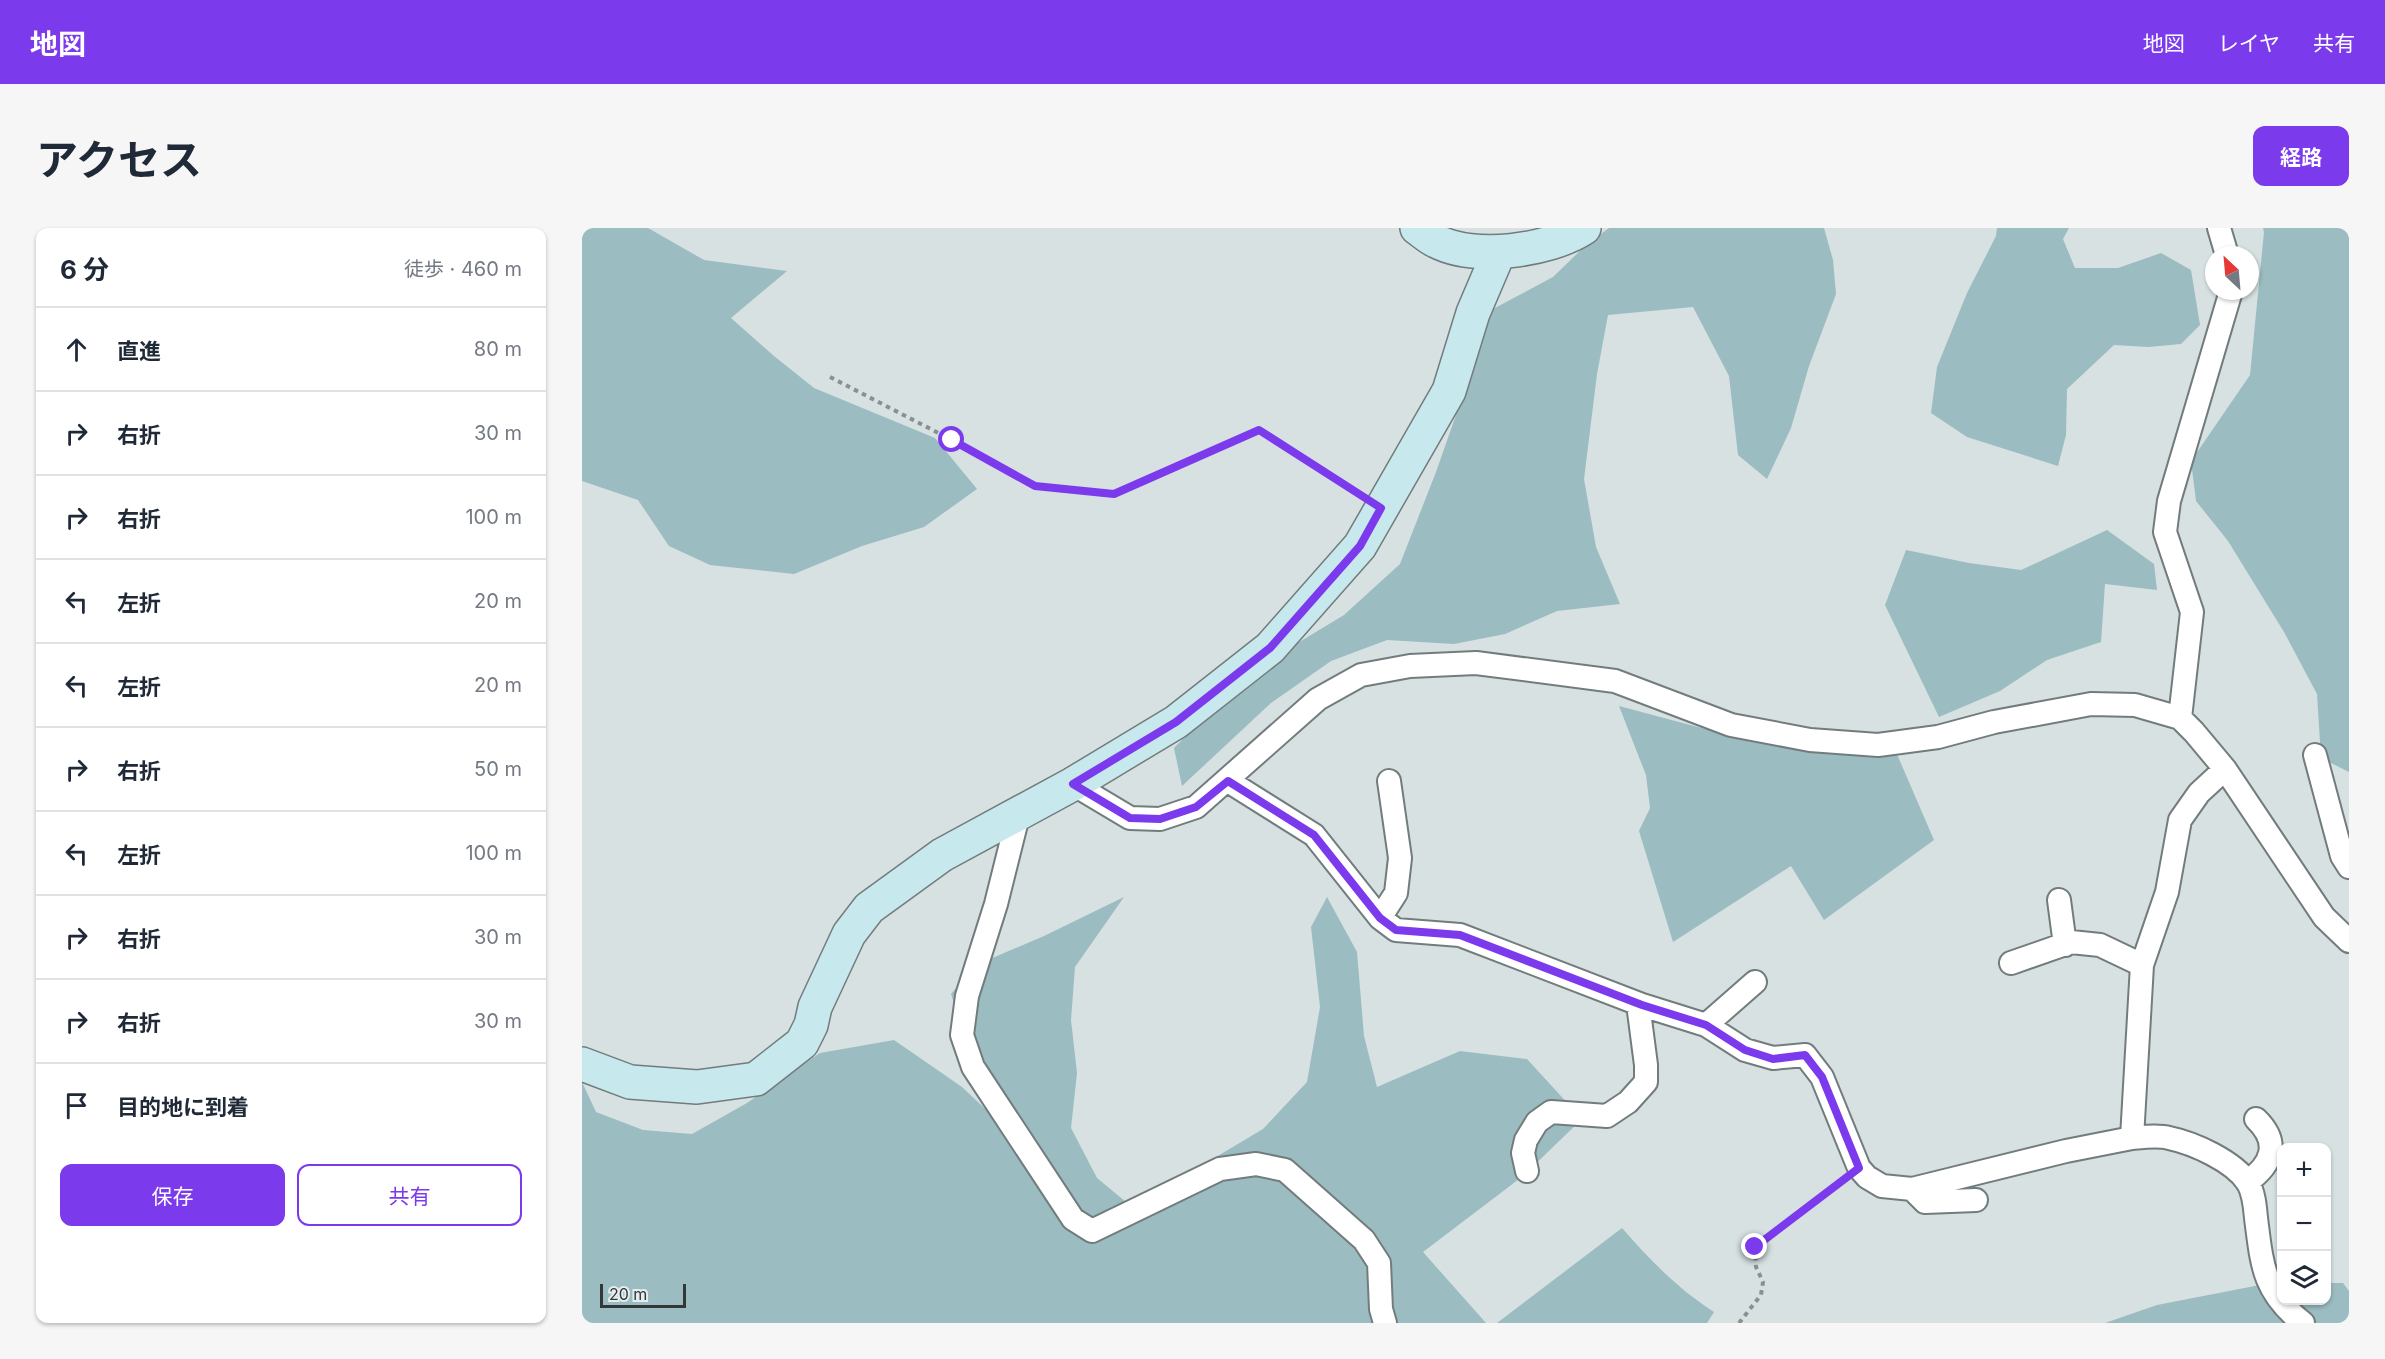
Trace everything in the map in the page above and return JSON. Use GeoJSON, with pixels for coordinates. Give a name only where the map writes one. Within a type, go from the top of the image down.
{"type":"FeatureCollection","features":[{"type":"Feature","properties":{"kind":"street"},"geometry":{"type":"LineString","coordinates":[[1417,228],[1436,241],[1452,247],[1499,252],[1523,250],[1553,242],[1584,228]]}},
{"type":"Feature","properties":{"kind":"street"},"geometry":{"type":"LineString","coordinates":[[2219,228],[2224,246]]}},
{"type":"Feature","properties":{"kind":"street"},"geometry":{"type":"LineString","coordinates":[[582,1064],[630,1082],[697,1087],[756,1079],[802,1043],[811,1025],[815,1007],[849,934],[869,908],[942,855],[1073,784],[1176,722],[1270,648],[1360,546],[1449,391],[1473,313],[1499,252]]}},
{"type":"Feature","properties":{"kind":"street"},"geometry":{"type":"LineString","coordinates":[[2180,718],[2192,612],[2165,532],[2169,501],[2228,300]]}},
{"type":"Feature","properties":{"kind":"street"},"geometry":{"type":"LineString","coordinates":[[1073,784],[1130,818],[1160,819],[1196,807],[1318,699],[1361,675],[1410,666],[1476,663],[1616,681],[1731,725],[1810,740],[1878,745],[1938,737],[1994,722],[2091,704],[2135,705],[2180,718],[2225,769],[2324,918],[2349,941]]}},
{"type":"Feature","properties":{"kind":"street"},"geometry":{"type":"LineString","coordinates":[[2315,754],[2342,856],[2349,867]]}},
{"type":"Feature","properties":{"kind":"street"},"geometry":{"type":"LineString","coordinates":[[2132,1138],[2142,965],[2167,892],[2180,820],[2199,793],[2225,769]]}},
{"type":"Feature","properties":{"kind":"street"},"geometry":{"type":"LineString","coordinates":[[1228,781],[1314,835],[1380,918],[1396,930],[1460,935],[1638,1004],[1706,1025],[1745,1050],[1773,1059],[1805,1055],[1822,1077],[1859,1168],[1867,1177],[1882,1186],[1912,1189],[2066,1151],[2132,1138],[2167,1137],[2202,1149],[2228,1164],[2247,1182],[2255,1202],[2262,1267],[2272,1291],[2292,1315],[2303,1323]]}},
{"type":"Feature","properties":{"kind":"street"},"geometry":{"type":"LineString","coordinates":[[1380,918],[1396,893],[1400,858],[1389,781]]}},
{"type":"Feature","properties":{"kind":"street"},"geometry":{"type":"LineString","coordinates":[[1019,812],[996,904],[967,996],[963,1035],[973,1067],[1073,1219],[1092,1231],[1220,1169],[1256,1164],[1285,1170],[1364,1240],[1379,1263],[1381,1309],[1385,1323]]}},
{"type":"Feature","properties":{"kind":"street"},"geometry":{"type":"LineString","coordinates":[[2059,900],[2065,945]]}},
{"type":"Feature","properties":{"kind":"street"},"geometry":{"type":"LineString","coordinates":[[2011,963],[2071,942],[2100,945],[2142,965]]}},
{"type":"Feature","properties":{"kind":"street"},"geometry":{"type":"LineString","coordinates":[[1706,1025],[1755,982]]}},
{"type":"Feature","properties":{"kind":"street"},"geometry":{"type":"LineString","coordinates":[[1527,1170],[1523,1153],[1526,1140],[1537,1122],[1551,1112],[1607,1116],[1628,1102],[1646,1083],[1646,1065],[1638,1004]]}},
{"type":"Feature","properties":{"kind":"street"},"geometry":{"type":"LineString","coordinates":[[2247,1182],[2262,1172],[2271,1153],[2271,1138],[2256,1119]]}},
{"type":"Feature","properties":{"kind":"street"},"geometry":{"type":"LineString","coordinates":[[1912,1189],[1925,1202],[1976,1200]]}},
{"type":"Feature","properties":{"kind":"path"},"geometry":{"type":"LineString","coordinates":[[830,377],[1035,486],[1114,494],[1259,430],[1381,508]]}},
{"type":"Feature","properties":{"kind":"path"},"geometry":{"type":"LineString","coordinates":[[1739,1323],[1761,1295],[1763,1282],[1756,1267],[1755,1247],[1859,1168]]}},
{"type":"Feature","properties":{"kind":"shaded area"},"geometry":{"type":"Polygon","coordinates":[[[582,228],[648,228],[704,260],[787,271],[731,318],[814,388],[935,438],[977,489],[924,527],[862,546],[794,574],[710,565],[669,546],[638,500],[582,481],[582,228]]]}},
{"type":"Feature","properties":{"kind":"shaded area"},"geometry":{"type":"Polygon","coordinates":[[[1609,228],[1824,228],[1833,260],[1836,294],[1809,366],[1791,428],[1767,479],[1738,455],[1729,376],[1693,307],[1608,315],[1597,374],[1584,479],[1596,547],[1620,604],[1557,611],[1505,634],[1454,644],[1387,640],[1331,661],[1271,703],[1182,786],[1174,748],[1248,673],[1344,615],[1400,564],[1436,472],[1493,309],[1553,277],[1585,246],[1609,228]]]}},
{"type":"Feature","properties":{"kind":"shaded area"},"geometry":{"type":"Polygon","coordinates":[[[1997,228],[2069,228],[2063,239],[2075,268],[2118,268],[2161,253],[2191,270],[2200,325],[2181,344],[2148,347],[2114,345],[2067,389],[2066,435],[2058,466],[1967,437],[1931,413],[1937,367],[1967,293],[1996,236],[1997,228]]]}},
{"type":"Feature","properties":{"kind":"shaded area"},"geometry":{"type":"Polygon","coordinates":[[[2263,228],[2349,228],[2349,772],[2321,758],[2317,694],[2284,632],[2228,541],[2196,501],[2191,461],[2250,375],[2263,228]]]}},
{"type":"Feature","properties":{"kind":"shaded area"},"geometry":{"type":"Polygon","coordinates":[[[2107,530],[2154,564],[2157,590],[2105,584],[2101,642],[2047,660],[2000,691],[1939,717],[1885,605],[1906,550],[1969,563],[2021,570],[2107,530]]]}},
{"type":"Feature","properties":{"kind":"shaded area"},"geometry":{"type":"Polygon","coordinates":[[[1619,706],[1739,738],[1896,752],[1934,840],[1824,920],[1791,866],[1673,942],[1639,831],[1650,808],[1646,775],[1619,706]]]}},
{"type":"Feature","properties":{"kind":"shaded area"},"geometry":{"type":"Polygon","coordinates":[[[1124,897],[1075,967],[1071,1020],[1077,1073],[1071,1128],[1097,1178],[1132,1207],[1263,1129],[1307,1082],[1320,1007],[1311,927],[1327,897],[1357,952],[1364,1036],[1377,1087],[1460,1051],[1527,1059],[1582,1119],[1523,1176],[1423,1252],[1486,1323],[582,1323],[582,1082],[596,1112],[643,1130],[692,1134],[747,1103],[820,1053],[894,1040],[962,1087],[996,1119],[991,1071],[966,1041],[951,994],[976,965],[1044,936],[1124,897]]]}},
{"type":"Feature","properties":{"kind":"shaded area"},"geometry":{"type":"Polygon","coordinates":[[[1622,1228],[1688,1294],[1714,1312],[1707,1323],[1497,1323],[1622,1228]]]}},
{"type":"Feature","properties":{"kind":"shaded area"},"geometry":{"type":"Polygon","coordinates":[[[2331,1283],[2343,1283],[2349,1291],[2349,1323],[2105,1323],[2157,1305],[2260,1285],[2277,1297],[2277,1305],[2331,1305],[2331,1283]]]}},
{"type":"Feature","properties":{"kind":"route"},"geometry":{"type":"LineString","coordinates":[[952,440],[1035,486],[1114,494],[1259,430],[1381,508],[1360,546],[1270,648],[1176,722],[1073,784],[1130,818],[1160,819],[1196,807],[1228,781],[1314,835],[1380,918],[1396,930],[1460,935],[1642,1005],[1706,1025],[1745,1050],[1773,1059],[1805,1055],[1822,1077],[1859,1168],[1755,1247]]}}]}
